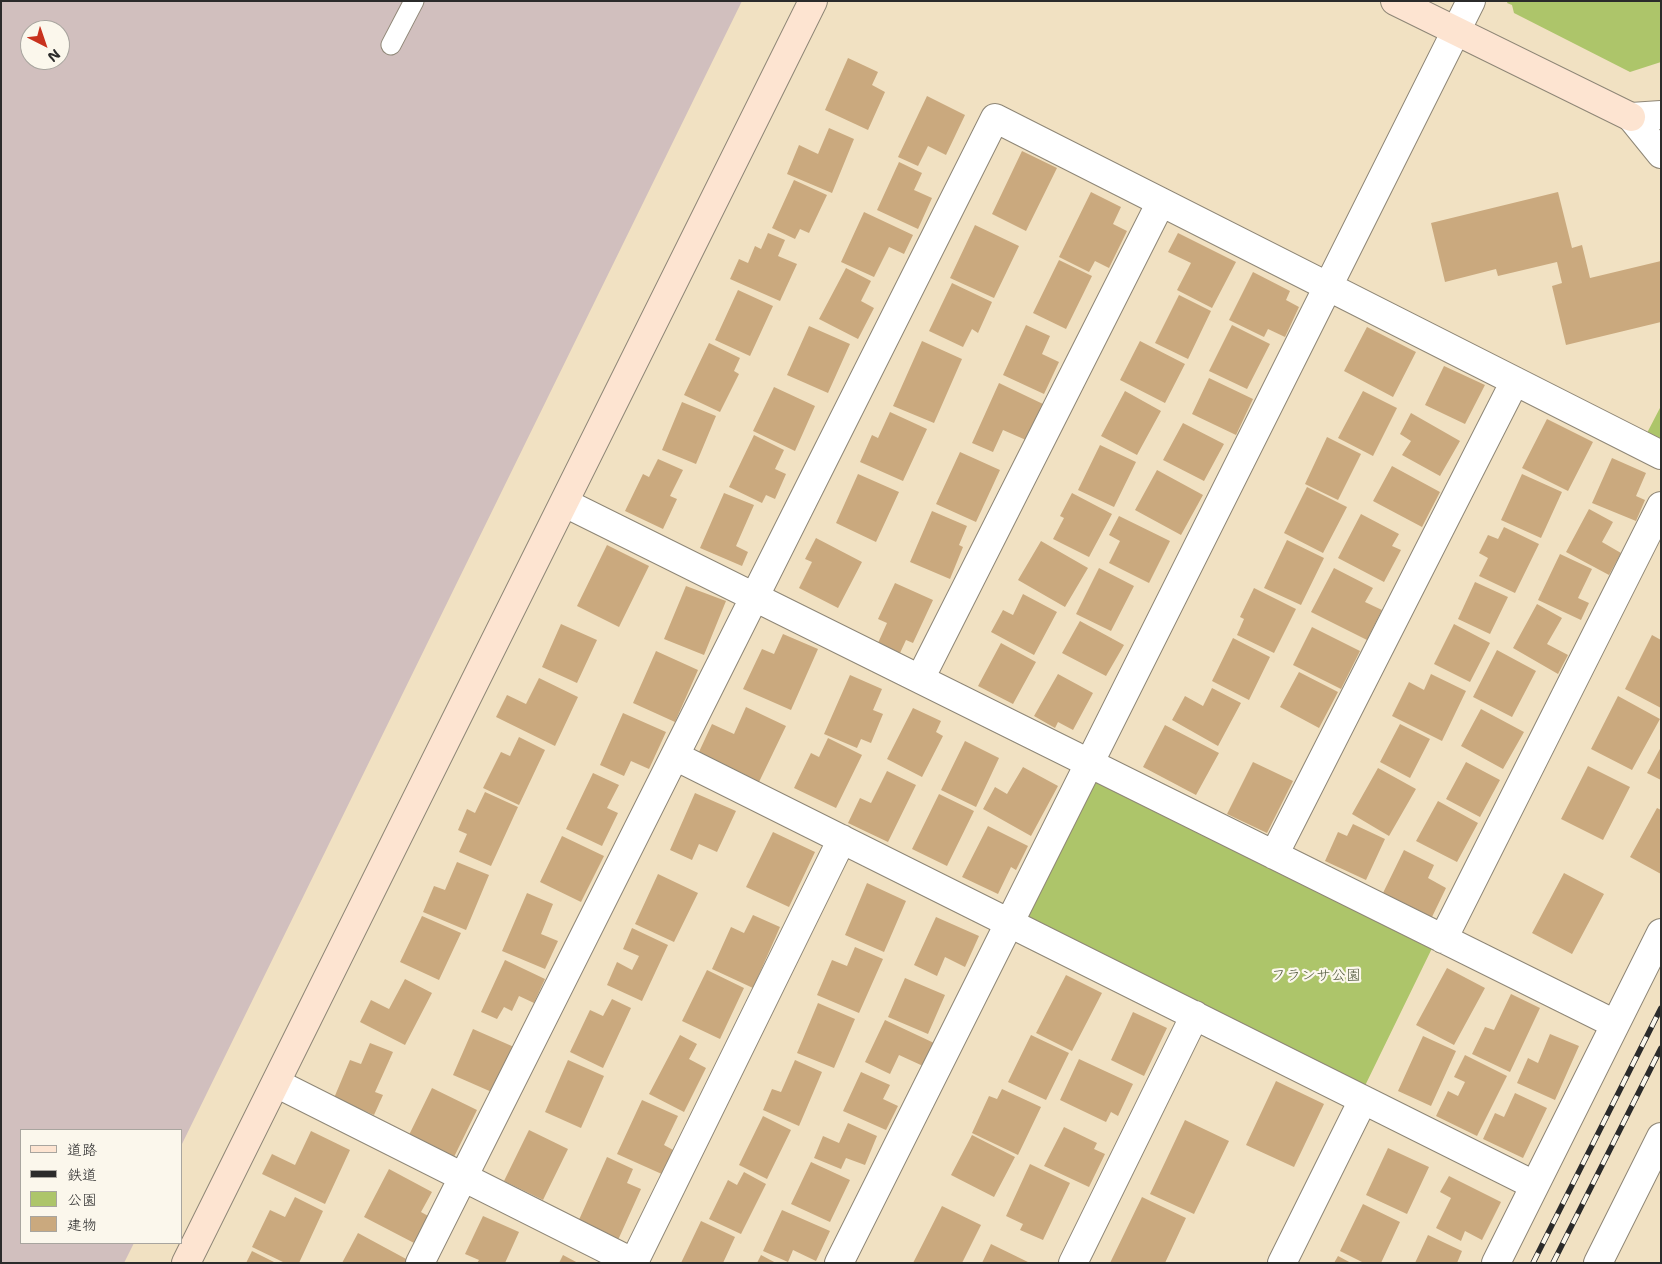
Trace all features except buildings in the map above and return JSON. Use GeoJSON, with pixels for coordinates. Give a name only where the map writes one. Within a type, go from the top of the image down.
{"type":"FeatureCollection","features":[{"type":"Feature","properties":{"kind":"street"},"geometry":{"type":"LineString","coordinates":[[186,1263],[813,1]]}},
{"type":"Feature","properties":{"kind":"street"},"geometry":{"type":"LineString","coordinates":[[1395,1],[1631,117],[1661,154]]}},
{"type":"Feature","properties":{"kind":"street"},"geometry":{"type":"LineString","coordinates":[[839,1263],[1471,1]]}},
{"type":"Feature","properties":{"kind":"street"},"geometry":{"type":"LineString","coordinates":[[1631,117],[1661,115]]}},
{"type":"Feature","properties":{"kind":"street"},"geometry":{"type":"LineString","coordinates":[[420,1263],[995,118],[1661,455]]}},
{"type":"Feature","properties":{"kind":"street"},"geometry":{"type":"LineString","coordinates":[[920,679],[1160,202]]}},
{"type":"Feature","properties":{"kind":"street"},"geometry":{"type":"LineString","coordinates":[[1274,855],[1515,381]]}},
{"type":"Feature","properties":{"kind":"street"},"geometry":{"type":"LineString","coordinates":[[565,503],[1615,1024]]}},
{"type":"Feature","properties":{"kind":"street"},"geometry":{"type":"LineString","coordinates":[[1442,938],[1661,506]]}},
{"type":"Feature","properties":{"kind":"street"},"geometry":{"type":"LineString","coordinates":[[675,756],[1534,1186]]}},
{"type":"Feature","properties":{"kind":"street"},"geometry":{"type":"LineString","coordinates":[[276,1083],[634,1263],[842,839]]}},
{"type":"Feature","properties":{"kind":"street"},"geometry":{"type":"LineString","coordinates":[[1496,1263],[1661,933]]}},
{"type":"Feature","properties":{"kind":"street"},"geometry":{"type":"LineString","coordinates":[[1072,1263],[1195,1015]]}},
{"type":"Feature","properties":{"kind":"street"},"geometry":{"type":"LineString","coordinates":[[1282,1263],[1363,1100]]}},
{"type":"Feature","properties":{"kind":"street"},"geometry":{"type":"LineString","coordinates":[[1598,1263],[1661,1137]]}},
{"type":"Feature","properties":{"kind":"lane"},"geometry":{"type":"LineString","coordinates":[[391,45],[414,1]]}},
{"type":"Feature","properties":{"kind":"shaded area"},"geometry":{"type":"Polygon","coordinates":[[[1,1],[742,1],[182,1144],[182,1129],[20,1129],[20,1244],[134,1244],[124,1263],[1,1263],[1,1]]]}},
{"type":"Feature","properties":{"kind":"green space"},"geometry":{"type":"Polygon","coordinates":[[[1508,1],[1661,1],[1661,62],[1630,72],[1514,13],[1512,5],[1507,3],[1508,1]]]}},
{"type":"Feature","properties":{"kind":"green space"},"geometry":{"type":"Polygon","coordinates":[[[1661,406],[1661,439],[1647,433],[1661,406]]]}},
{"type":"Feature","properties":{"kind":"green space","name":"フランサ公園"},"geometry":{"type":"Polygon","coordinates":[[[1089,763],[1438,936],[1359,1098],[1009,923],[1089,763]]]}},
{"type":"Feature","properties":{"kind":"railway"},"geometry":{"type":"LineString","coordinates":[[1533,1263],[1661,1008]]}},
{"type":"Feature","properties":{"kind":"railway"},"geometry":{"type":"LineString","coordinates":[[1553,1263],[1661,1048]]}}]}
